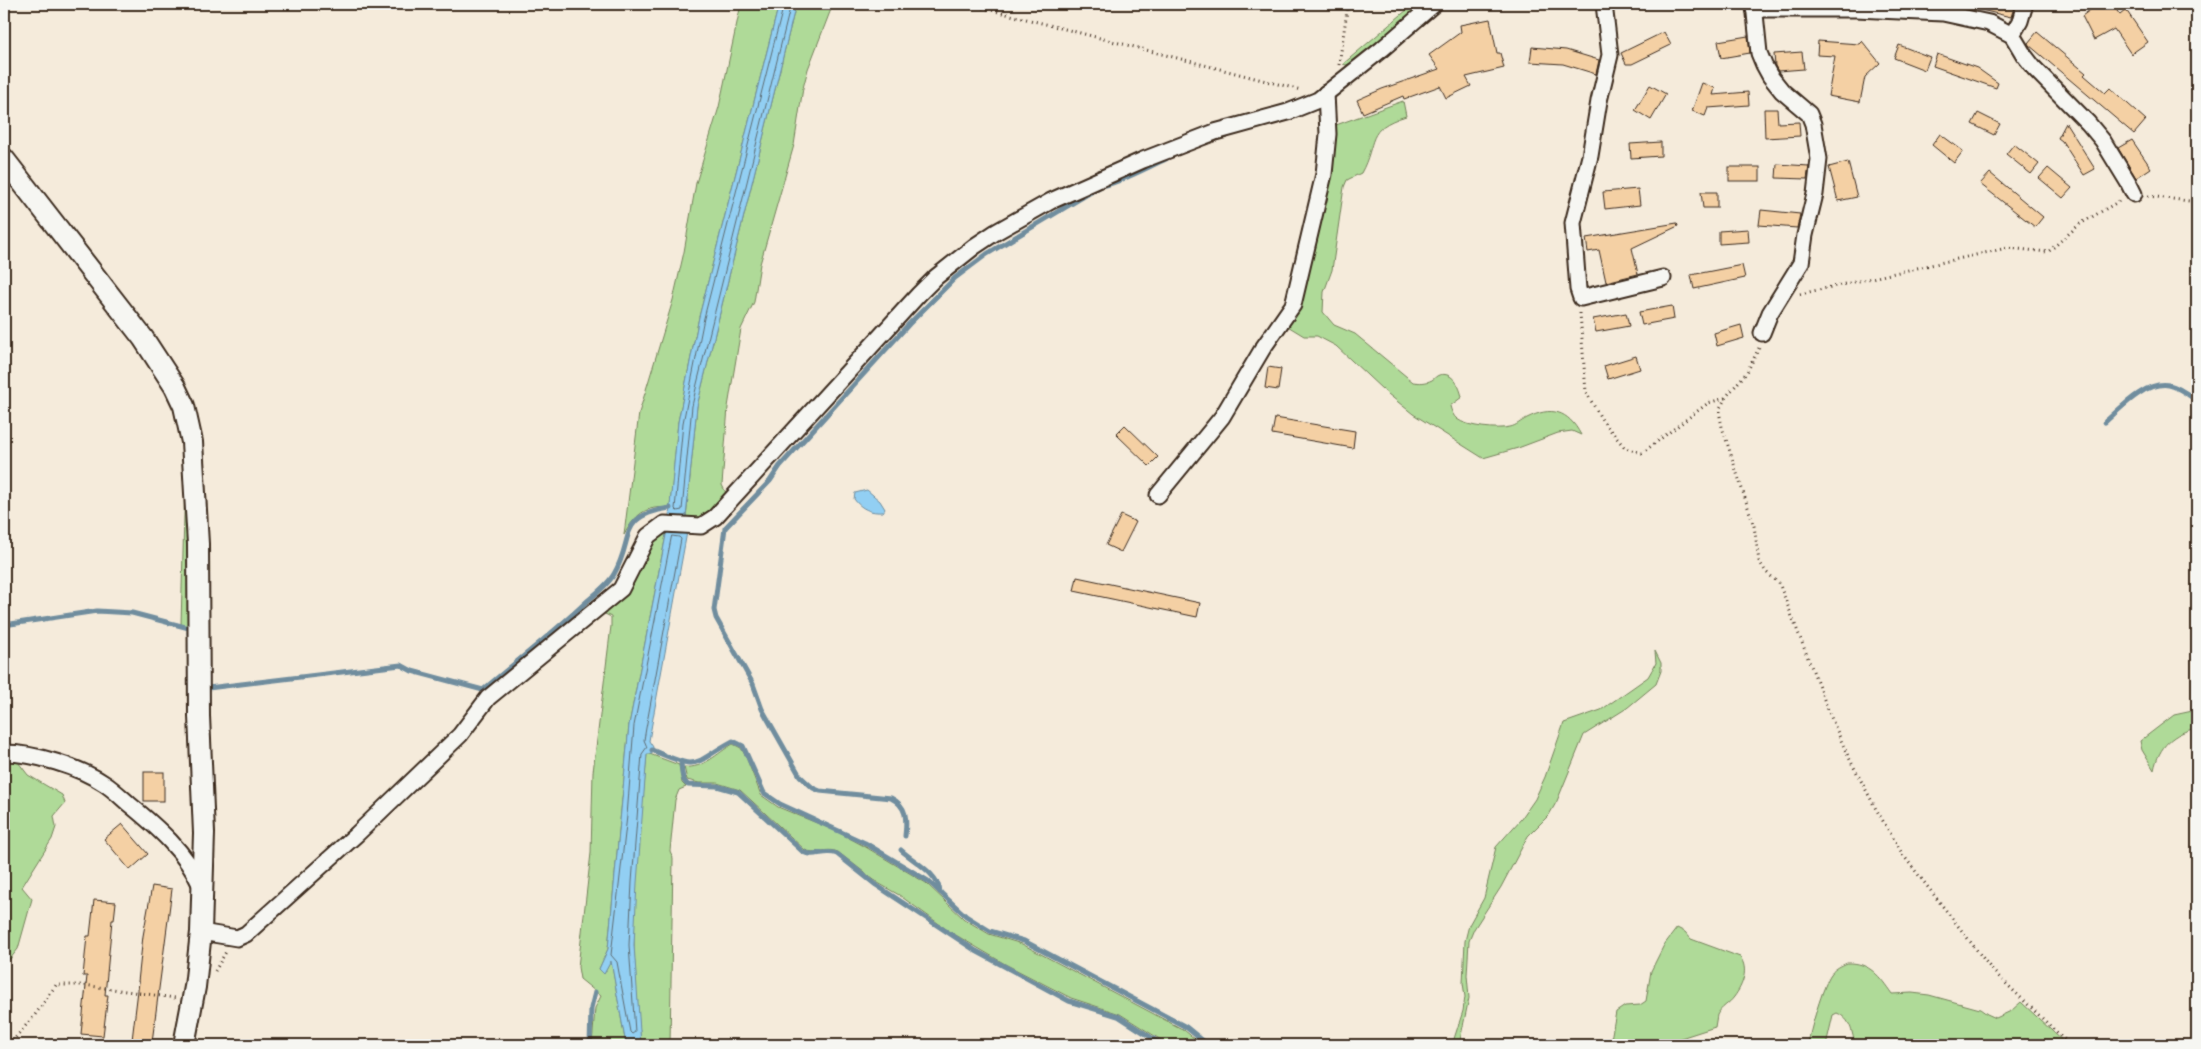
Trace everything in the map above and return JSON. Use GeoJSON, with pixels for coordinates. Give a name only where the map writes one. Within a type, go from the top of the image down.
{"type":"FeatureCollection","features":[{"type":"Feature","properties":{"kind":"street"},"geometry":{"type":"LineString","coordinates":[[201,932],[237,938],[246,934],[418,776],[460,735],[488,698],[549,647],[609,601],[621,589],[648,536],[664,524],[701,526],[716,517],[919,294],[953,262],[982,242],[1051,201],[1144,160],[1215,132],[1288,112],[1327,92],[1382,50],[1434,4]]}},
{"type":"Feature","properties":{"kind":"street"},"geometry":{"type":"LineString","coordinates":[[1604,4],[1610,55],[1599,101],[1590,156],[1573,223],[1578,289],[1581,298],[1663,278]]}},
{"type":"Feature","properties":{"kind":"street"},"geometry":{"type":"LineString","coordinates":[[2012,35],[2020,21],[2025,4]]}},
{"type":"Feature","properties":{"kind":"street"},"geometry":{"type":"LineString","coordinates":[[1762,333],[1770,313],[1801,263],[1818,176],[1819,159],[1813,124],[1809,114],[1782,91],[1764,65],[1759,53],[1754,7],[1856,8],[1943,13],[1989,23],[2012,35],[2034,68],[2088,123],[2102,141],[2134,194]]}},
{"type":"Feature","properties":{"kind":"street"},"geometry":{"type":"LineString","coordinates":[[1158,495],[1222,417],[1262,348],[1293,305],[1324,174],[1328,142],[1327,92]]}},
{"type":"Feature","properties":{"kind":"street"},"geometry":{"type":"LineString","coordinates":[[4,160],[144,338],[175,387],[184,406],[192,442],[198,544],[199,716],[204,833],[201,932],[184,1045]]}},
{"type":"Feature","properties":{"kind":"street"},"geometry":{"type":"LineString","coordinates":[[4,753],[34,755],[80,772],[105,784],[160,830],[194,869],[203,890]]}},
{"type":"Feature","properties":{"kind":"path"},"geometry":{"type":"LineString","coordinates":[[968,4],[1312,92],[1327,92],[1338,70],[1348,4]]}},
{"type":"Feature","properties":{"kind":"path"},"geometry":{"type":"LineString","coordinates":[[1778,299],[2007,248],[2048,252],[2080,224],[2114,203],[2134,194],[2197,202]]}},
{"type":"Feature","properties":{"kind":"path"},"geometry":{"type":"LineString","coordinates":[[1581,298],[1580,315],[1586,392],[1602,420],[1625,448],[1642,453],[1708,403],[1726,398]]}},
{"type":"Feature","properties":{"kind":"path"},"geometry":{"type":"LineString","coordinates":[[1762,333],[1759,350],[1754,361],[1720,408],[1722,427],[1754,526],[1759,561],[1766,572],[1779,583],[1830,715],[1876,809],[1903,855],[1993,971],[2070,1045]]}},
{"type":"Feature","properties":{"kind":"path"},"geometry":{"type":"LineString","coordinates":[[212,975],[237,938]]}},
{"type":"Feature","properties":{"kind":"path"},"geometry":{"type":"LineString","coordinates":[[9,1045],[35,1015],[56,985],[84,985],[192,1001]]}},
{"type":"Feature","properties":{"kind":"green space"},"geometry":{"type":"Polygon","coordinates":[[[741,4],[779,4],[699,317],[678,422],[670,508],[661,507],[647,510],[632,522],[624,535],[639,413],[673,300],[684,252],[696,183],[719,107],[741,4]]]}},
{"type":"Feature","properties":{"kind":"green space"},"geometry":{"type":"Polygon","coordinates":[[[796,4],[833,4],[808,69],[794,145],[760,264],[754,302],[741,329],[728,407],[722,485],[727,495],[712,512],[699,520],[686,517],[697,406],[796,4]]]}},
{"type":"Feature","properties":{"kind":"green space"},"geometry":{"type":"Polygon","coordinates":[[[1414,4],[1421,4],[1354,62],[1346,65],[1343,64],[1414,4]]]}},
{"type":"Feature","properties":{"kind":"green space"},"geometry":{"type":"Polygon","coordinates":[[[1403,101],[1406,116],[1384,126],[1378,132],[1361,173],[1347,180],[1344,187],[1332,270],[1324,292],[1323,312],[1334,325],[1355,334],[1413,382],[1427,382],[1438,375],[1444,374],[1452,378],[1458,385],[1462,397],[1450,406],[1454,416],[1462,422],[1483,427],[1505,428],[1514,426],[1536,414],[1551,412],[1565,415],[1581,435],[1572,431],[1558,433],[1518,448],[1483,458],[1413,414],[1383,390],[1336,346],[1317,336],[1304,336],[1286,325],[1300,301],[1316,246],[1334,152],[1336,125],[1403,101]]]}},
{"type":"Feature","properties":{"kind":"green space"},"geometry":{"type":"Polygon","coordinates":[[[181,433],[187,443],[190,627],[181,624],[185,480],[181,433]]]}},
{"type":"Feature","properties":{"kind":"green space"},"geometry":{"type":"Polygon","coordinates":[[[667,530],[629,725],[608,949],[599,969],[604,974],[611,960],[626,1045],[592,1045],[595,1008],[601,996],[580,979],[578,967],[591,853],[593,772],[611,626],[611,617],[603,613],[625,596],[656,537],[667,530]]]}},
{"type":"Feature","properties":{"kind":"green space"},"geometry":{"type":"Polygon","coordinates":[[[1655,651],[1661,663],[1661,671],[1656,684],[1627,708],[1584,735],[1557,801],[1549,815],[1528,836],[1501,887],[1474,929],[1469,941],[1467,975],[1469,998],[1459,1045],[1452,1045],[1463,1011],[1465,997],[1463,983],[1465,941],[1469,925],[1484,898],[1496,847],[1521,819],[1535,799],[1564,723],[1601,710],[1648,677],[1656,663],[1655,651]]]}},
{"type":"Feature","properties":{"kind":"green space"},"geometry":{"type":"Polygon","coordinates":[[[2197,710],[2197,728],[2181,733],[2168,742],[2159,754],[2154,770],[2142,750],[2140,741],[2174,715],[2197,710]]]}},
{"type":"Feature","properties":{"kind":"green space"},"geometry":{"type":"Polygon","coordinates":[[[733,744],[741,748],[746,757],[761,795],[778,807],[836,831],[864,846],[926,883],[964,919],[989,934],[1022,944],[1184,1030],[1202,1045],[1169,1045],[1120,1014],[1071,998],[1005,964],[949,931],[899,895],[878,883],[838,852],[830,850],[813,852],[805,850],[740,790],[717,783],[699,783],[687,780],[684,767],[698,766],[733,744]]]}},
{"type":"Feature","properties":{"kind":"green space"},"geometry":{"type":"Polygon","coordinates":[[[647,753],[679,765],[682,783],[686,787],[679,790],[675,800],[670,851],[673,858],[670,1045],[641,1045],[637,996],[634,947],[635,898],[647,753]]]}},
{"type":"Feature","properties":{"kind":"green space"},"geometry":{"type":"Polygon","coordinates":[[[4,757],[15,758],[28,775],[62,795],[65,803],[54,816],[56,827],[52,839],[22,887],[32,899],[18,949],[10,959],[4,960],[4,757]]]}},
{"type":"Feature","properties":{"kind":"green space"},"geometry":{"type":"Polygon","coordinates":[[[1677,928],[1685,932],[1691,939],[1740,957],[1744,967],[1744,977],[1737,992],[1717,1015],[1715,1027],[1659,1045],[1610,1045],[1616,1012],[1625,1006],[1640,1005],[1646,1001],[1651,971],[1664,945],[1677,928]]]}},
{"type":"Feature","properties":{"kind":"green space"},"geometry":{"type":"Polygon","coordinates":[[[1847,963],[1862,965],[1874,972],[1892,994],[1912,993],[1929,995],[1980,1009],[1996,1018],[2011,1011],[2021,1002],[2067,1045],[1855,1045],[1848,1022],[1837,1013],[1833,1015],[1826,1045],[1808,1045],[1817,1008],[1828,979],[1834,970],[1847,963]]]}},
{"type":"Feature","properties":{"kind":"water"},"geometry":{"type":"Polygon","coordinates":[[[779,4],[796,4],[697,406],[686,517],[669,516],[678,422],[699,317],[779,4]]]}},
{"type":"Feature","properties":{"kind":"water"},"geometry":{"type":"Polygon","coordinates":[[[867,490],[880,501],[885,509],[883,512],[867,510],[854,499],[855,493],[867,490]]]}},
{"type":"Feature","properties":{"kind":"water"},"geometry":{"type":"Polygon","coordinates":[[[667,530],[687,532],[649,741],[653,747],[652,754],[647,754],[634,945],[641,1045],[626,1045],[611,961],[604,974],[599,969],[608,949],[629,725],[667,530]]]}},
{"type":"Feature","properties":{"kind":"building"},"geometry":{"type":"Polygon","coordinates":[[[1978,4],[2015,4],[2011,17],[1977,9],[1978,4]]]}},
{"type":"Feature","properties":{"kind":"building"},"geometry":{"type":"Polygon","coordinates":[[[2098,4],[2112,4],[2120,15],[2126,10],[2148,42],[2131,54],[2114,29],[2094,40],[2082,16],[2098,4]]]}},
{"type":"Feature","properties":{"kind":"building"},"geometry":{"type":"Polygon","coordinates":[[[1490,19],[1497,53],[1500,53],[1504,68],[1466,77],[1471,86],[1446,98],[1440,86],[1404,99],[1403,96],[1363,113],[1357,100],[1439,69],[1429,55],[1461,32],[1460,25],[1490,19]]]}},
{"type":"Feature","properties":{"kind":"building"},"geometry":{"type":"Polygon","coordinates":[[[1664,32],[1671,45],[1632,64],[1626,64],[1621,53],[1664,32]]]}},
{"type":"Feature","properties":{"kind":"building"},"geometry":{"type":"Polygon","coordinates":[[[2037,32],[2086,73],[2084,75],[2105,93],[2110,88],[2146,120],[2134,134],[2029,45],[2028,43],[2037,32]]]}},
{"type":"Feature","properties":{"kind":"building"},"geometry":{"type":"Polygon","coordinates":[[[1748,36],[1750,53],[1721,58],[1718,41],[1748,36]]]}},
{"type":"Feature","properties":{"kind":"building"},"geometry":{"type":"Polygon","coordinates":[[[1818,41],[1859,44],[1862,41],[1880,63],[1865,77],[1860,102],[1828,96],[1835,56],[1817,55],[1818,41]]]}},
{"type":"Feature","properties":{"kind":"building"},"geometry":{"type":"Polygon","coordinates":[[[1899,45],[1930,57],[1925,70],[1894,58],[1899,45]]]}},
{"type":"Feature","properties":{"kind":"building"},"geometry":{"type":"Polygon","coordinates":[[[1532,47],[1566,50],[1599,60],[1596,74],[1563,64],[1530,62],[1532,47]]]}},
{"type":"Feature","properties":{"kind":"building"},"geometry":{"type":"Polygon","coordinates":[[[1802,52],[1804,69],[1778,71],[1775,66],[1774,54],[1802,52]]]}},
{"type":"Feature","properties":{"kind":"building"},"geometry":{"type":"Polygon","coordinates":[[[1937,54],[1977,68],[1998,83],[1996,88],[1933,66],[1937,54]]]}},
{"type":"Feature","properties":{"kind":"building"},"geometry":{"type":"Polygon","coordinates":[[[1702,83],[1715,88],[1713,95],[1748,92],[1749,105],[1708,108],[1705,116],[1692,111],[1702,83]]]}},
{"type":"Feature","properties":{"kind":"building"},"geometry":{"type":"Polygon","coordinates":[[[1650,85],[1666,94],[1651,120],[1635,110],[1650,85]]]}},
{"type":"Feature","properties":{"kind":"building"},"geometry":{"type":"Polygon","coordinates":[[[1764,109],[1777,109],[1778,123],[1799,122],[1800,136],[1765,138],[1764,109]]]}},
{"type":"Feature","properties":{"kind":"building"},"geometry":{"type":"Polygon","coordinates":[[[1978,113],[2000,124],[1994,135],[1972,124],[1978,113]]]}},
{"type":"Feature","properties":{"kind":"building"},"geometry":{"type":"Polygon","coordinates":[[[2066,123],[2095,169],[2084,175],[2062,141],[2058,138],[2066,123]]]}},
{"type":"Feature","properties":{"kind":"building"},"geometry":{"type":"Polygon","coordinates":[[[1940,134],[1963,151],[1954,163],[1932,145],[1940,134]]]}},
{"type":"Feature","properties":{"kind":"building"},"geometry":{"type":"Polygon","coordinates":[[[2132,140],[2151,168],[2136,178],[2118,148],[2132,140]]]}},
{"type":"Feature","properties":{"kind":"building"},"geometry":{"type":"Polygon","coordinates":[[[1661,142],[1661,156],[1631,158],[1630,144],[1661,142]]]}},
{"type":"Feature","properties":{"kind":"building"},"geometry":{"type":"Polygon","coordinates":[[[2014,144],[2039,164],[2031,174],[2006,154],[2014,144]]]}},
{"type":"Feature","properties":{"kind":"building"},"geometry":{"type":"Polygon","coordinates":[[[1848,162],[1857,197],[1838,201],[1829,167],[1848,162]]]}},
{"type":"Feature","properties":{"kind":"building"},"geometry":{"type":"Polygon","coordinates":[[[1777,164],[1809,166],[1807,179],[1776,178],[1777,164]]]}},
{"type":"Feature","properties":{"kind":"building"},"geometry":{"type":"Polygon","coordinates":[[[1729,167],[1760,167],[1760,181],[1729,181],[1729,167]]]}},
{"type":"Feature","properties":{"kind":"building"},"geometry":{"type":"Polygon","coordinates":[[[2048,168],[2072,188],[2063,198],[2039,178],[2048,168]]]}},
{"type":"Feature","properties":{"kind":"building"},"geometry":{"type":"Polygon","coordinates":[[[1990,173],[2043,217],[2035,227],[1980,184],[1990,173]]]}},
{"type":"Feature","properties":{"kind":"building"},"geometry":{"type":"Polygon","coordinates":[[[1638,189],[1640,205],[1605,209],[1603,192],[1638,189]]]}},
{"type":"Feature","properties":{"kind":"building"},"geometry":{"type":"Polygon","coordinates":[[[1701,192],[1717,192],[1717,208],[1703,208],[1701,192]]]}},
{"type":"Feature","properties":{"kind":"building"},"geometry":{"type":"Polygon","coordinates":[[[1761,210],[1800,214],[1797,228],[1759,225],[1761,210]]]}},
{"type":"Feature","properties":{"kind":"building"},"geometry":{"type":"Polygon","coordinates":[[[1677,223],[1678,226],[1632,248],[1638,274],[1606,282],[1599,250],[1588,252],[1586,238],[1677,223]]]}},
{"type":"Feature","properties":{"kind":"building"},"geometry":{"type":"Polygon","coordinates":[[[1748,229],[1749,242],[1719,244],[1719,231],[1748,229]]]}},
{"type":"Feature","properties":{"kind":"building"},"geometry":{"type":"Polygon","coordinates":[[[1742,265],[1745,278],[1694,289],[1691,275],[1742,265]]]}},
{"type":"Feature","properties":{"kind":"building"},"geometry":{"type":"Polygon","coordinates":[[[1672,306],[1674,319],[1642,325],[1639,312],[1672,306]]]}},
{"type":"Feature","properties":{"kind":"building"},"geometry":{"type":"Polygon","coordinates":[[[1626,313],[1629,326],[1596,332],[1593,319],[1626,313]]]}},
{"type":"Feature","properties":{"kind":"building"},"geometry":{"type":"Polygon","coordinates":[[[1741,325],[1744,338],[1717,346],[1714,333],[1741,325]]]}},
{"type":"Feature","properties":{"kind":"building"},"geometry":{"type":"Polygon","coordinates":[[[1636,356],[1640,369],[1608,379],[1604,366],[1636,356]]]}},
{"type":"Feature","properties":{"kind":"building"},"geometry":{"type":"Polygon","coordinates":[[[1268,367],[1281,369],[1278,390],[1265,388],[1268,367]]]}},
{"type":"Feature","properties":{"kind":"building"},"geometry":{"type":"Polygon","coordinates":[[[1275,418],[1355,431],[1353,448],[1272,434],[1275,418]]]}},
{"type":"Feature","properties":{"kind":"building"},"geometry":{"type":"Polygon","coordinates":[[[1125,425],[1158,457],[1149,466],[1116,434],[1125,425]]]}},
{"type":"Feature","properties":{"kind":"building"},"geometry":{"type":"Polygon","coordinates":[[[1121,515],[1136,522],[1121,552],[1106,545],[1121,515]]]}},
{"type":"Feature","properties":{"kind":"building"},"geometry":{"type":"Polygon","coordinates":[[[1077,577],[1200,603],[1197,617],[1074,591],[1077,577]]]}},
{"type":"Feature","properties":{"kind":"building"},"geometry":{"type":"Polygon","coordinates":[[[144,772],[164,772],[164,801],[144,801],[144,772]]]}},
{"type":"Feature","properties":{"kind":"building"},"geometry":{"type":"Polygon","coordinates":[[[122,824],[148,854],[130,870],[104,839],[122,824]]]}},
{"type":"Feature","properties":{"kind":"building"},"geometry":{"type":"Polygon","coordinates":[[[152,886],[172,889],[152,1042],[132,1040],[143,936],[152,886]]]}},
{"type":"Feature","properties":{"kind":"building"},"geometry":{"type":"Polygon","coordinates":[[[94,900],[116,902],[114,920],[112,920],[105,995],[108,995],[103,1036],[81,1034],[87,976],[83,976],[87,936],[90,936],[94,900]]]}},
{"type":"Feature","properties":{"kind":"waterway"},"geometry":{"type":"LineString","coordinates":[[905,836],[905,814],[900,805],[891,798],[820,791],[813,788],[800,776],[762,709],[753,684],[716,618],[714,610],[725,528],[770,481],[780,466],[909,324],[955,278],[987,254],[1101,186],[1124,179],[1166,159]]}},
{"type":"Feature","properties":{"kind":"waterway"},"geometry":{"type":"LineString","coordinates":[[2105,422],[2126,403],[2151,387],[2169,385],[2197,401]]}},
{"type":"Feature","properties":{"kind":"waterway"},"geometry":{"type":"LineString","coordinates":[[208,688],[401,665],[412,671],[483,690],[601,590],[614,574],[634,523],[641,517],[670,508]]}},
{"type":"Feature","properties":{"kind":"waterway"},"geometry":{"type":"LineString","coordinates":[[4,625],[97,611],[132,613],[189,628],[189,634]]}},
{"type":"Feature","properties":{"kind":"waterway"},"geometry":{"type":"LineString","coordinates":[[652,750],[688,763],[702,760],[733,741],[743,746],[764,793],[780,804],[865,843],[928,881],[966,916],[990,931],[1024,941],[1186,1027],[1208,1045]]}},
{"type":"Feature","properties":{"kind":"waterway"},"geometry":{"type":"LineString","coordinates":[[681,763],[683,778],[688,785],[717,786],[738,792],[803,852],[807,854],[829,852],[837,854],[876,885],[976,951],[1069,1001],[1118,1016],[1163,1045]]}},
{"type":"Feature","properties":{"kind":"waterway"},"geometry":{"type":"LineString","coordinates":[[901,850],[925,868],[935,879],[940,892]]}},
{"type":"Feature","properties":{"kind":"waterway"},"geometry":{"type":"LineString","coordinates":[[590,1045],[591,1008],[595,992]]}}]}
